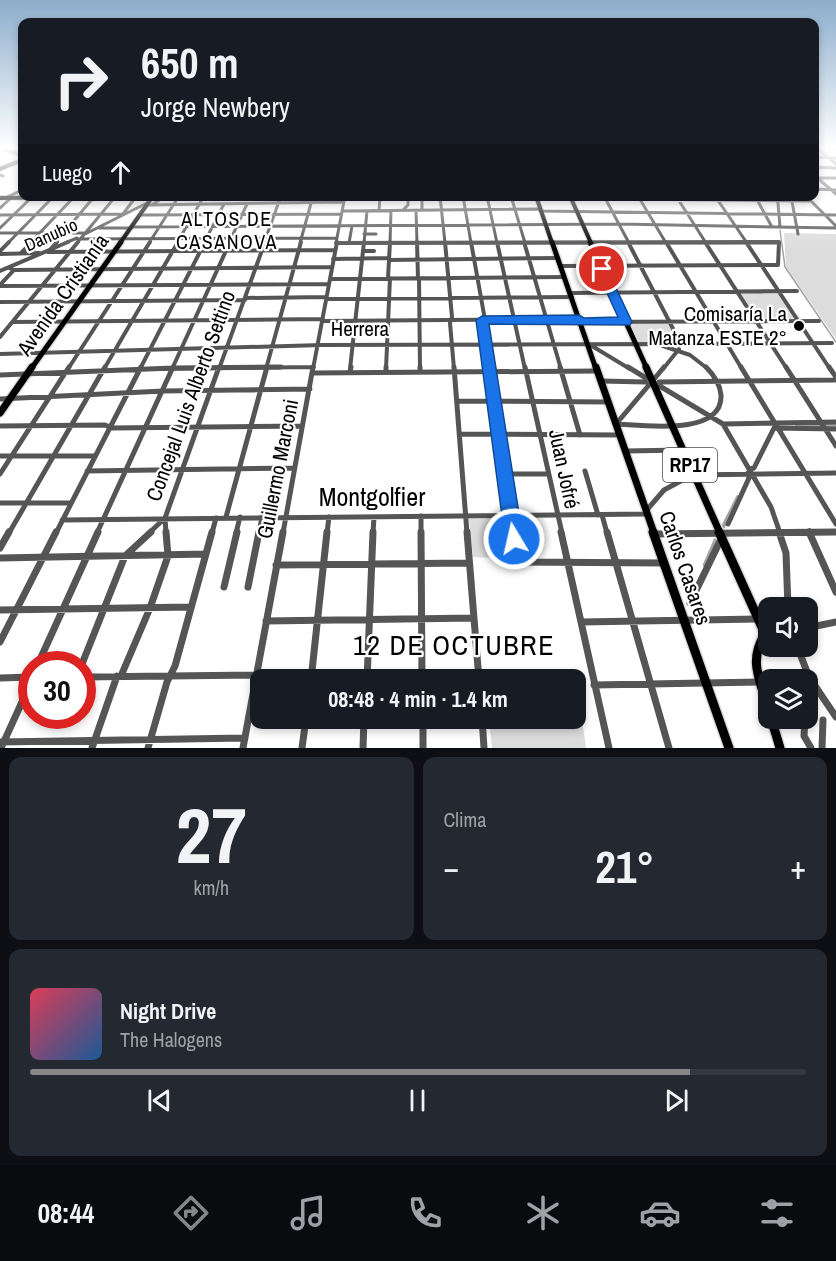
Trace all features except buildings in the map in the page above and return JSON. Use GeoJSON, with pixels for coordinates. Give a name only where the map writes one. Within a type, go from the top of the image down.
{"type":"FeatureCollection","features":[{"type":"Feature","properties":{"kind":"main road"},"geometry":{"type":"LineString","coordinates":[[0,198],[18,198]]}},
{"type":"Feature","properties":{"kind":"main road","name":"Carlos Casares"},"geometry":{"type":"LineString","coordinates":[[537,201],[590,345],[619,435],[729,748]]}},
{"type":"Feature","properties":{"kind":"main road","name":"RP17"},"geometry":{"type":"LineString","coordinates":[[572,201],[758,619]]}},
{"type":"Feature","properties":{"kind":"main road","name":"Avenida Cristianía"},"geometry":{"type":"LineString","coordinates":[[0,413],[149,202]]}},
{"type":"Feature","properties":{"kind":"main road","name":"RP17"},"geometry":{"type":"LineString","coordinates":[[758,649],[755,654],[758,671]]}},
{"type":"Feature","properties":{"kind":"main road"},"geometry":{"type":"LineString","coordinates":[[774,729],[780,748]]}},
{"type":"Feature","properties":{"kind":"street"},"geometry":{"type":"LineString","coordinates":[[821,182],[836,194]]}},
{"type":"Feature","properties":{"kind":"street"},"geometry":{"type":"LineString","coordinates":[[819,189],[836,189]]}},
{"type":"Feature","properties":{"kind":"street"},"geometry":{"type":"LineString","coordinates":[[0,208],[18,193]]}},
{"type":"Feature","properties":{"kind":"street"},"geometry":{"type":"LineString","coordinates":[[0,228],[29,201]]}},
{"type":"Feature","properties":{"kind":"street"},"geometry":{"type":"LineString","coordinates":[[0,252],[49,201]]}},
{"type":"Feature","properties":{"kind":"street"},"geometry":{"type":"LineString","coordinates":[[21,253],[69,201]]}},
{"type":"Feature","properties":{"kind":"street"},"geometry":{"type":"LineString","coordinates":[[48,251],[90,201]]}},
{"type":"Feature","properties":{"kind":"street"},"geometry":{"type":"LineString","coordinates":[[0,233],[86,234],[111,201]]}},
{"type":"Feature","properties":{"kind":"street"},"geometry":{"type":"LineString","coordinates":[[0,214],[124,214],[133,201]]}},
{"type":"Feature","properties":{"kind":"street"},"geometry":{"type":"LineString","coordinates":[[0,474],[176,201]]}},
{"type":"Feature","properties":{"kind":"street"},"geometry":{"type":"LineString","coordinates":[[0,548],[202,201]]}},
{"type":"Feature","properties":{"kind":"street"},"geometry":{"type":"LineString","coordinates":[[0,642],[200,252],[219,214],[223,201]]}},
{"type":"Feature","properties":{"kind":"street"},"geometry":{"type":"LineString","coordinates":[[44,651],[250,201]]}},
{"type":"Feature","properties":{"kind":"street"},"geometry":{"type":"LineString","coordinates":[[379,211],[380,201]]}},
{"type":"Feature","properties":{"kind":"street"},"geometry":{"type":"LineString","coordinates":[[403,210],[408,205],[408,201]]}},
{"type":"Feature","properties":{"kind":"street"},"geometry":{"type":"LineString","coordinates":[[422,201],[422,210]]}},
{"type":"Feature","properties":{"kind":"street"},"geometry":{"type":"LineString","coordinates":[[440,201],[451,298],[452,344],[478,669]]}},
{"type":"Feature","properties":{"kind":"street"},"geometry":{"type":"LineString","coordinates":[[464,201],[481,298],[498,434],[518,562],[664,563]]}},
{"type":"Feature","properties":{"kind":"street","name":"Juan Jofré"},"geometry":{"type":"LineString","coordinates":[[488,201],[609,748]]}},
{"type":"Feature","properties":{"kind":"street"},"geometry":{"type":"LineString","coordinates":[[513,201],[580,435]]}},
{"type":"Feature","properties":{"kind":"street"},"geometry":{"type":"LineString","coordinates":[[606,201],[671,321],[681,344]]}},
{"type":"Feature","properties":{"kind":"street"},"geometry":{"type":"LineString","coordinates":[[640,201],[836,524]]}},
{"type":"Feature","properties":{"kind":"street"},"geometry":{"type":"LineString","coordinates":[[679,201],[836,446]]}},
{"type":"Feature","properties":{"kind":"street"},"geometry":{"type":"LineString","coordinates":[[718,201],[836,378]]}},
{"type":"Feature","properties":{"kind":"street"},"geometry":{"type":"LineString","coordinates":[[757,201],[772,227]]}},
{"type":"Feature","properties":{"kind":"street"},"geometry":{"type":"LineString","coordinates":[[776,201],[780,227]]}},
{"type":"Feature","properties":{"kind":"street"},"geometry":{"type":"LineString","coordinates":[[791,201],[798,234]]}},
{"type":"Feature","properties":{"kind":"street"},"geometry":{"type":"LineString","coordinates":[[811,201],[836,227]]}},
{"type":"Feature","properties":{"kind":"street"},"geometry":{"type":"LineString","coordinates":[[149,202],[175,204],[344,202]]}},
{"type":"Feature","properties":{"kind":"street","name":"Danubio"},"geometry":{"type":"LineString","coordinates":[[0,271],[11,269],[77,240],[149,202]]}},
{"type":"Feature","properties":{"kind":"street","name":"Guillermo Marconi"},"geometry":{"type":"LineString","coordinates":[[257,669],[344,202]]}},
{"type":"Feature","properties":{"kind":"street","name":"Concejal Luis Alberto Settino"},"geometry":{"type":"LineString","coordinates":[[93,744],[119,676],[150,608],[168,556],[165,519],[279,203]]}},
{"type":"Feature","properties":{"kind":"street"},"geometry":{"type":"LineString","coordinates":[[226,517],[311,203]]}},
{"type":"Feature","properties":{"kind":"street"},"geometry":{"type":"LineString","coordinates":[[141,215],[515,209],[836,215]]}},
{"type":"Feature","properties":{"kind":"street"},"geometry":{"type":"LineString","coordinates":[[416,210],[420,371]]}},
{"type":"Feature","properties":{"kind":"street"},"geometry":{"type":"LineString","coordinates":[[350,372],[367,211]]}},
{"type":"Feature","properties":{"kind":"street"},"geometry":{"type":"LineString","coordinates":[[386,371],[390,321],[391,211]]}},
{"type":"Feature","properties":{"kind":"street"},"geometry":{"type":"LineString","coordinates":[[99,228],[618,224],[836,227]]}},
{"type":"Feature","properties":{"kind":"street"},"geometry":{"type":"LineString","coordinates":[[349,243],[352,226]]}},
{"type":"Feature","properties":{"kind":"street"},"geometry":{"type":"LineString","coordinates":[[364,234],[376,234]]}},
{"type":"Feature","properties":{"kind":"street"},"geometry":{"type":"LineString","coordinates":[[0,337],[69,253],[77,240],[302,238],[349,243],[779,241],[779,264],[560,267]]}},
{"type":"Feature","properties":{"kind":"street"},"geometry":{"type":"LineString","coordinates":[[48,251],[69,253],[334,250]]}},
{"type":"Feature","properties":{"kind":"street"},"geometry":{"type":"LineString","coordinates":[[363,250],[374,250]]}},
{"type":"Feature","properties":{"kind":"street"},"geometry":{"type":"LineString","coordinates":[[0,252],[41,254]]}},
{"type":"Feature","properties":{"kind":"street"},"geometry":{"type":"LineString","coordinates":[[333,259],[557,258]]}},
{"type":"Feature","properties":{"kind":"street"},"geometry":{"type":"LineString","coordinates":[[0,285],[11,269],[332,267]]}},
{"type":"Feature","properties":{"kind":"street"},"geometry":{"type":"LineString","coordinates":[[0,285],[289,284],[389,278],[564,277]]}},
{"type":"Feature","properties":{"kind":"street"},"geometry":{"type":"LineString","coordinates":[[0,302],[510,298],[613,292],[797,291]]}},
{"type":"Feature","properties":{"kind":"street"},"geometry":{"type":"LineString","coordinates":[[12,322],[280,319],[819,321]]}},
{"type":"Feature","properties":{"kind":"street"},"geometry":{"type":"LineString","coordinates":[[681,344],[832,343]]}},
{"type":"Feature","properties":{"kind":"street","name":"Herrera"},"geometry":{"type":"LineString","coordinates":[[0,354],[182,348],[452,344],[660,345],[678,350]]}},
{"type":"Feature","properties":{"kind":"street"},"geometry":{"type":"LineString","coordinates":[[616,424],[681,344]]}},
{"type":"Feature","properties":{"kind":"street"},"geometry":{"type":"LineString","coordinates":[[590,345],[723,424],[770,503],[780,532],[787,565],[788,597]]}},
{"type":"Feature","properties":{"kind":"street"},"geometry":{"type":"LineString","coordinates":[[616,424],[696,423],[713,416],[722,400],[717,381],[704,366],[678,350]]}},
{"type":"Feature","properties":{"kind":"street"},"geometry":{"type":"LineString","coordinates":[[0,375],[173,368],[267,367],[350,372],[597,371]]}},
{"type":"Feature","properties":{"kind":"street"},"geometry":{"type":"LineString","coordinates":[[601,381],[748,381],[836,378]]}},
{"type":"Feature","properties":{"kind":"street"},"geometry":{"type":"LineString","coordinates":[[0,399],[127,392],[310,389]]}},
{"type":"Feature","properties":{"kind":"street"},"geometry":{"type":"LineString","coordinates":[[457,401],[608,402]]}},
{"type":"Feature","properties":{"kind":"street"},"geometry":{"type":"LineString","coordinates":[[728,524],[750,472],[775,426],[836,422]]}},
{"type":"Feature","properties":{"kind":"street"},"geometry":{"type":"LineString","coordinates":[[723,424],[836,429]]}},
{"type":"Feature","properties":{"kind":"street"},"geometry":{"type":"LineString","coordinates":[[0,426],[146,428],[302,426]]}},
{"type":"Feature","properties":{"kind":"street"},"geometry":{"type":"LineString","coordinates":[[459,434],[619,435]]}},
{"type":"Feature","properties":{"kind":"street"},"geometry":{"type":"LineString","coordinates":[[625,451],[683,450]]}},
{"type":"Feature","properties":{"kind":"street"},"geometry":{"type":"LineString","coordinates":[[0,456],[94,456]]}},
{"type":"Feature","properties":{"kind":"street"},"geometry":{"type":"LineString","coordinates":[[87,471],[294,468]]}},
{"type":"Feature","properties":{"kind":"street"},"geometry":{"type":"LineString","coordinates":[[585,471],[616,564],[669,748]]}},
{"type":"Feature","properties":{"kind":"street"},"geometry":{"type":"LineString","coordinates":[[646,513],[658,496],[669,486],[694,475],[750,472],[836,473]]}},
{"type":"Feature","properties":{"kind":"street"},"geometry":{"type":"LineString","coordinates":[[504,474],[548,474]]}},
{"type":"Feature","properties":{"kind":"street"},"geometry":{"type":"LineString","coordinates":[[0,503],[70,503]]}},
{"type":"Feature","properties":{"kind":"street","name":"Montgolfier"},"geometry":{"type":"LineString","coordinates":[[62,520],[646,513]]}},
{"type":"Feature","properties":{"kind":"street"},"geometry":{"type":"LineString","coordinates":[[421,516],[422,669]]}},
{"type":"Feature","properties":{"kind":"street"},"geometry":{"type":"LineString","coordinates":[[224,587],[240,517]]}},
{"type":"Feature","properties":{"kind":"street"},"geometry":{"type":"LineString","coordinates":[[248,587],[262,517]]}},
{"type":"Feature","properties":{"kind":"street"},"geometry":{"type":"LineString","coordinates":[[312,669],[329,517]]}},
{"type":"Feature","properties":{"kind":"street"},"geometry":{"type":"LineString","coordinates":[[367,669],[374,517]]}},
{"type":"Feature","properties":{"kind":"street"},"geometry":{"type":"LineString","coordinates":[[149,744],[216,518]]}},
{"type":"Feature","properties":{"kind":"street"},"geometry":{"type":"LineString","coordinates":[[87,651],[125,556],[165,519]]}},
{"type":"Feature","properties":{"kind":"street"},"geometry":{"type":"LineString","coordinates":[[654,534],[721,536],[780,532],[836,532]]}},
{"type":"Feature","properties":{"kind":"street"},"geometry":{"type":"LineString","coordinates":[[809,532],[836,592]]}},
{"type":"Feature","properties":{"kind":"street"},"geometry":{"type":"LineString","coordinates":[[690,603],[721,536]]}},
{"type":"Feature","properties":{"kind":"street"},"geometry":{"type":"LineString","coordinates":[[0,558],[206,554]]}},
{"type":"Feature","properties":{"kind":"street"},"geometry":{"type":"LineString","coordinates":[[276,565],[469,563]]}},
{"type":"Feature","properties":{"kind":"street"},"geometry":{"type":"LineString","coordinates":[[0,610],[190,607]]}},
{"type":"Feature","properties":{"kind":"street"},"geometry":{"type":"LineString","coordinates":[[266,621],[474,618]]}},
{"type":"Feature","properties":{"kind":"street"},"geometry":{"type":"LineString","coordinates":[[581,622],[758,619]]}},
{"type":"Feature","properties":{"kind":"street"},"geometry":{"type":"LineString","coordinates":[[818,626],[836,622]]}},
{"type":"Feature","properties":{"kind":"street"},"geometry":{"type":"LineString","coordinates":[[801,657],[809,677],[836,717]]}},
{"type":"Feature","properties":{"kind":"street"},"geometry":{"type":"LineString","coordinates":[[96,677],[250,675]]}},
{"type":"Feature","properties":{"kind":"street"},"geometry":{"type":"LineString","coordinates":[[0,678],[18,679]]}},
{"type":"Feature","properties":{"kind":"street"},"geometry":{"type":"LineString","coordinates":[[594,685],[758,682]]}},
{"type":"Feature","properties":{"kind":"street"},"geometry":{"type":"LineString","coordinates":[[18,708],[1,744],[149,744],[245,738]]}},
{"type":"Feature","properties":{"kind":"street","name":"Guillermo Marconi"},"geometry":{"type":"LineString","coordinates":[[243,748],[250,719]]}},
{"type":"Feature","properties":{"kind":"street"},"geometry":{"type":"LineString","coordinates":[[822,748],[823,720]]}},
{"type":"Feature","properties":{"kind":"street"},"geometry":{"type":"LineString","coordinates":[[302,748],[305,729]]}},
{"type":"Feature","properties":{"kind":"street"},"geometry":{"type":"LineString","coordinates":[[363,748],[364,729]]}},
{"type":"Feature","properties":{"kind":"street"},"geometry":{"type":"LineString","coordinates":[[423,729],[423,748]]}},
{"type":"Feature","properties":{"kind":"street"},"geometry":{"type":"LineString","coordinates":[[483,729],[484,748]]}},
{"type":"Feature","properties":{"kind":"street"},"geometry":{"type":"LineString","coordinates":[[804,729],[804,736],[812,748]]}},
{"type":"Feature","properties":{"kind":"shaded area"},"geometry":{"type":"Polygon","coordinates":[[[784,233],[836,234],[836,339],[786,267],[784,233]]]}},
{"type":"Feature","properties":{"kind":"shaded area"},"geometry":{"type":"Polygon","coordinates":[[[740,293],[777,293],[796,319],[758,320],[740,293]]]}},
{"type":"Feature","properties":{"kind":"shaded area"},"geometry":{"type":"Polygon","coordinates":[[[628,323],[669,323],[678,343],[638,343],[628,323]]]}},
{"type":"Feature","properties":{"kind":"shaded area"},"geometry":{"type":"Polygon","coordinates":[[[509,518],[514,559],[473,557],[469,519],[509,518]]]}},
{"type":"Feature","properties":{"kind":"shaded area"},"geometry":{"type":"Polygon","coordinates":[[[490,729],[583,729],[586,748],[492,748],[490,729]]]}},
{"type":"Feature","properties":{"kind":"waterway"},"geometry":{"type":"LineString","coordinates":[[780,230],[785,267],[836,342]]}},
{"type":"Feature","properties":{"kind":"waterway"},"geometry":{"type":"LineString","coordinates":[[797,426],[821,425]]}},
{"type":"Feature","properties":{"kind":"waterway"},"geometry":{"type":"LineString","coordinates":[[826,426],[836,426]]}},
{"type":"Feature","properties":{"kind":"waterway"},"geometry":{"type":"LineString","coordinates":[[723,527],[738,497]]}},
{"type":"Feature","properties":{"kind":"waterway"},"geometry":{"type":"LineString","coordinates":[[705,565],[716,540]]}},
{"type":"Feature","properties":{"kind":"place","name":"Comisaría La Matanza ESTE 2°"},"geometry":{"type":"Point","coordinates":[799,326]}},
{"type":"Feature","properties":{"kind":"district","name":"ALTOS DE CASANOVA"},"geometry":{"type":"Point","coordinates":[227,230]}},
{"type":"Feature","properties":{"kind":"district","name":"12 DE OCTUBRE"},"geometry":{"type":"Point","coordinates":[454,645]}},
{"type":"Feature","properties":{"kind":"route"},"geometry":{"type":"LineString","coordinates":[[514,539],[482,320],[579,319],[580,322],[626,322],[602,269]]}}]}
